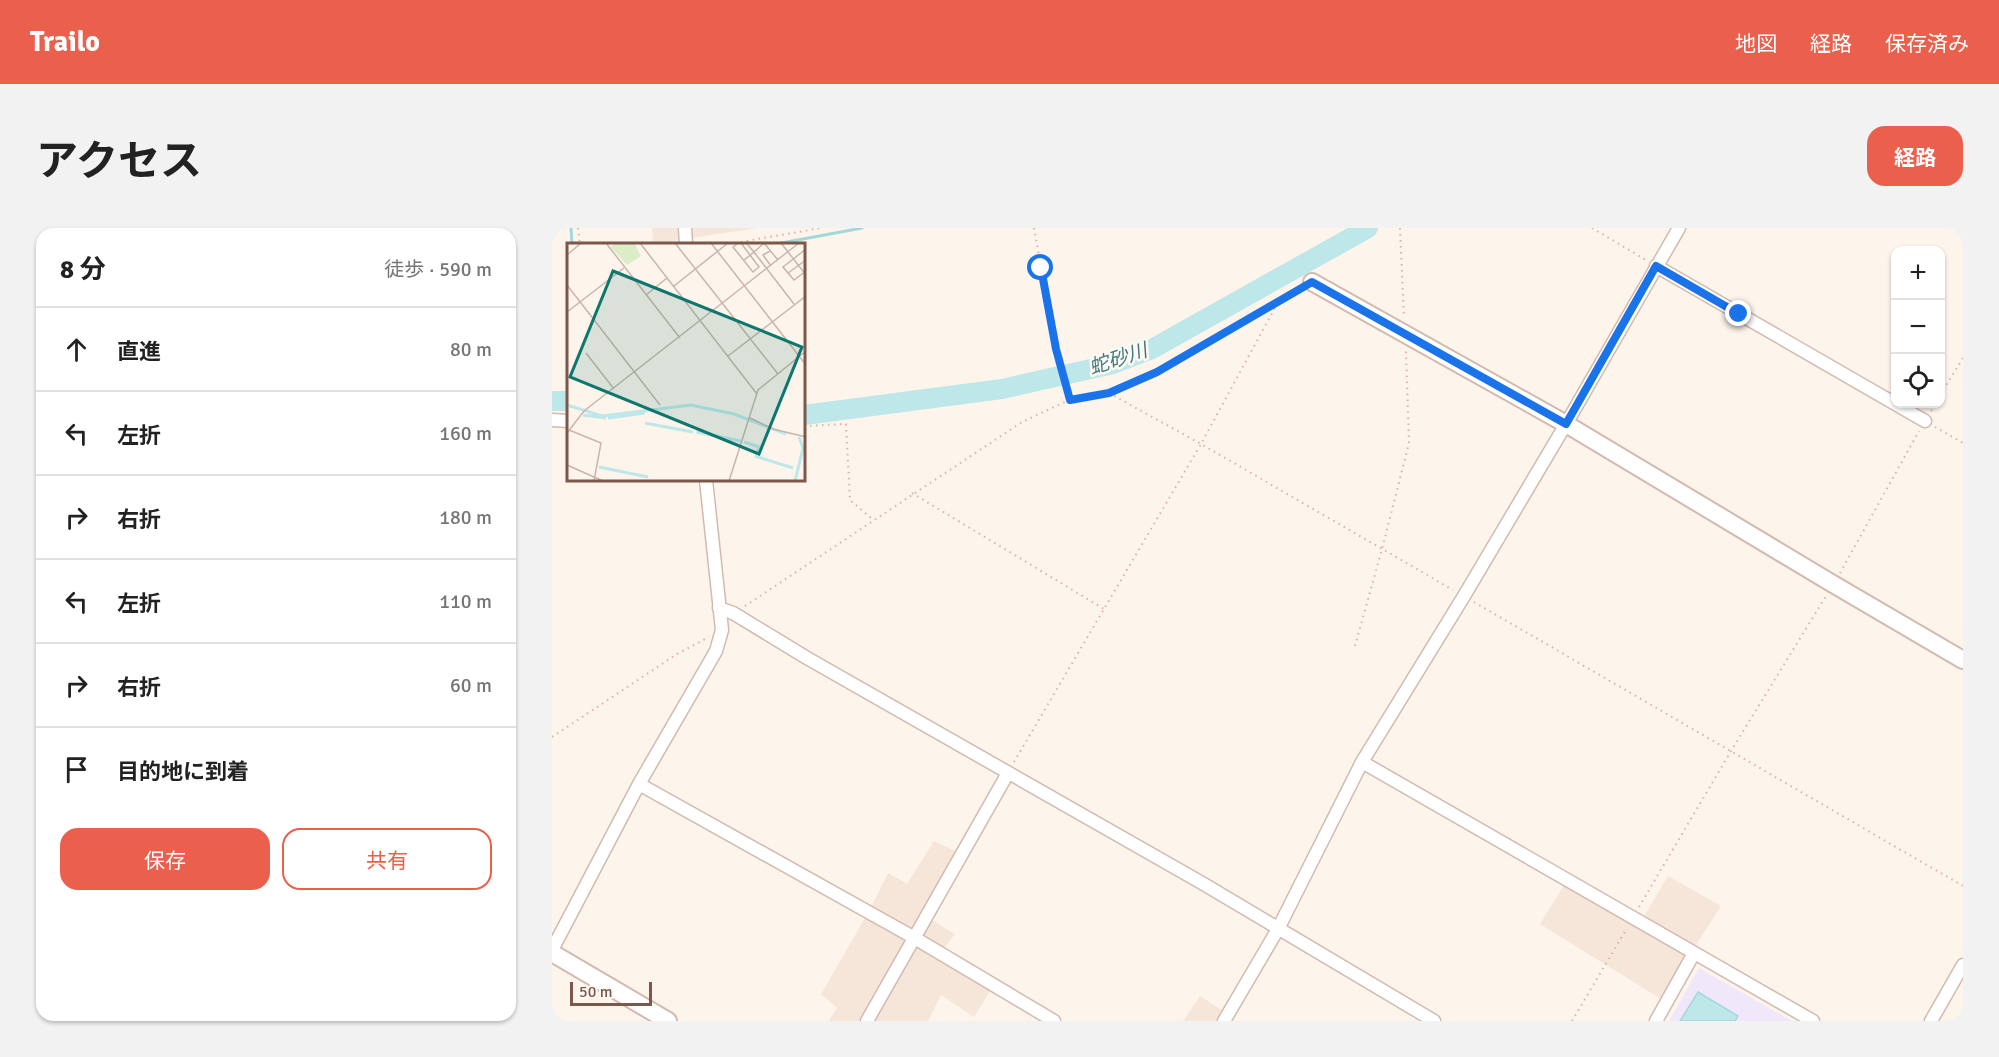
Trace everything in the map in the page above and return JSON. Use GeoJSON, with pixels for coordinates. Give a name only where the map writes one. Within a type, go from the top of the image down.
{"type":"FeatureCollection","features":[{"type":"Feature","properties":{"kind":"street"},"geometry":{"type":"LineString","coordinates":[[685,228],[686,243]]}},
{"type":"Feature","properties":{"kind":"street"},"geometry":{"type":"LineString","coordinates":[[1224,1021],[1278,929],[1362,762],[1464,596],[1679,228]]}},
{"type":"Feature","properties":{"kind":"street"},"geometry":{"type":"LineString","coordinates":[[1656,266],[1925,421]]}},
{"type":"Feature","properties":{"kind":"street"},"geometry":{"type":"LineString","coordinates":[[1312,282],[1566,424],[1963,660]]}},
{"type":"Feature","properties":{"kind":"street"},"geometry":{"type":"LineString","coordinates":[[552,420],[567,421]]}},
{"type":"Feature","properties":{"kind":"street"},"geometry":{"type":"LineString","coordinates":[[668,1021],[552,952],[639,784],[716,651],[722,630],[706,482]]}},
{"type":"Feature","properties":{"kind":"street"},"geometry":{"type":"LineString","coordinates":[[719,608],[733,613],[807,658],[1192,878],[1434,1021]]}},
{"type":"Feature","properties":{"kind":"street"},"geometry":{"type":"LineString","coordinates":[[1362,762],[1813,1021]]}},
{"type":"Feature","properties":{"kind":"street"},"geometry":{"type":"LineString","coordinates":[[867,1021],[1008,773]]}},
{"type":"Feature","properties":{"kind":"street"},"geometry":{"type":"LineString","coordinates":[[639,784],[913,938],[1054,1021]]}},
{"type":"Feature","properties":{"kind":"street"},"geometry":{"type":"LineString","coordinates":[[1656,1021],[1694,953]]}},
{"type":"Feature","properties":{"kind":"street"},"geometry":{"type":"LineString","coordinates":[[1931,1021],[1963,965]]}},
{"type":"Feature","properties":{"kind":"path"},"geometry":{"type":"LineString","coordinates":[[578,228],[580,243]]}},
{"type":"Feature","properties":{"kind":"path"},"geometry":{"type":"LineString","coordinates":[[796,228],[796,233]]}},
{"type":"Feature","properties":{"kind":"path"},"geometry":{"type":"LineString","coordinates":[[735,243],[821,228]]}},
{"type":"Feature","properties":{"kind":"path"},"geometry":{"type":"LineString","coordinates":[[1034,228],[1056,349],[1070,400]]}},
{"type":"Feature","properties":{"kind":"path"},"geometry":{"type":"LineString","coordinates":[[1355,646],[1409,443],[1400,228]]}},
{"type":"Feature","properties":{"kind":"path"},"geometry":{"type":"LineString","coordinates":[[1592,228],[1656,266]]}},
{"type":"Feature","properties":{"kind":"path"},"geometry":{"type":"LineString","coordinates":[[733,613],[1022,422],[1070,400],[1109,393],[1157,372],[1312,282]]}},
{"type":"Feature","properties":{"kind":"path"},"geometry":{"type":"LineString","coordinates":[[1008,773],[1201,444],[1277,304]]}},
{"type":"Feature","properties":{"kind":"path"},"geometry":{"type":"LineString","coordinates":[[1945,388],[1963,358]]}},
{"type":"Feature","properties":{"kind":"path"},"geometry":{"type":"LineString","coordinates":[[1109,393],[1201,444],[1963,886]]}},
{"type":"Feature","properties":{"kind":"path"},"geometry":{"type":"LineString","coordinates":[[1572,1021],[1731,751],[1833,584],[1925,421],[1963,443]]}},
{"type":"Feature","properties":{"kind":"path"},"geometry":{"type":"LineString","coordinates":[[806,426],[846,424],[850,500],[871,518]]}},
{"type":"Feature","properties":{"kind":"path"},"geometry":{"type":"LineString","coordinates":[[912,493],[1104,609]]}},
{"type":"Feature","properties":{"kind":"path"},"geometry":{"type":"LineString","coordinates":[[552,737],[677,654],[722,630]]}},
{"type":"Feature","properties":{"kind":"shaded area"},"geometry":{"type":"Polygon","coordinates":[[[652,228],[757,228],[660,243],[653,243],[652,228]]]}},
{"type":"Feature","properties":{"kind":"shaded area"},"geometry":{"type":"Polygon","coordinates":[[[934,841],[961,854],[925,916],[955,934],[939,955],[994,985],[974,1017],[941,995],[928,1021],[829,1021],[837,1008],[821,994],[868,913],[888,873],[907,884],[934,841]]]}},
{"type":"Feature","properties":{"kind":"shaded area"},"geometry":{"type":"Polygon","coordinates":[[[1571,874],[1643,918],[1668,876],[1721,906],[1661,999],[1540,924],[1571,874]]]}},
{"type":"Feature","properties":{"kind":"shaded area"},"geometry":{"type":"Polygon","coordinates":[[[1699,968],[1792,1021],[1669,1021],[1699,968]]]}},
{"type":"Feature","properties":{"kind":"shaded area"},"geometry":{"type":"Polygon","coordinates":[[[1200,996],[1222,1010],[1216,1021],[1183,1021],[1200,996]]]}},
{"type":"Feature","properties":{"kind":"water"},"geometry":{"type":"Polygon","coordinates":[[[1698,992],[1738,1016],[1735,1021],[1680,1021],[1698,992]]]}},
{"type":"Feature","properties":{"kind":"waterway"},"geometry":{"type":"LineString","coordinates":[[571,228],[572,243]]}},
{"type":"Feature","properties":{"kind":"waterway"},"geometry":{"type":"LineString","coordinates":[[781,243],[862,228]]}},
{"type":"Feature","properties":{"kind":"waterway","name":"蛇砂川"},"geometry":{"type":"LineString","coordinates":[[806,415],[1002,389],[1113,364],[1152,349],[1368,228]]}},
{"type":"Feature","properties":{"kind":"waterway","name":"蛇砂川"},"geometry":{"type":"LineString","coordinates":[[552,401],[567,401]]}},
{"type":"Feature","properties":{"kind":"route"},"geometry":{"type":"LineString","coordinates":[[1041,268],[1056,349],[1070,400],[1109,393],[1157,372],[1312,282],[1566,424],[1656,266],[1739,314]]}}]}
